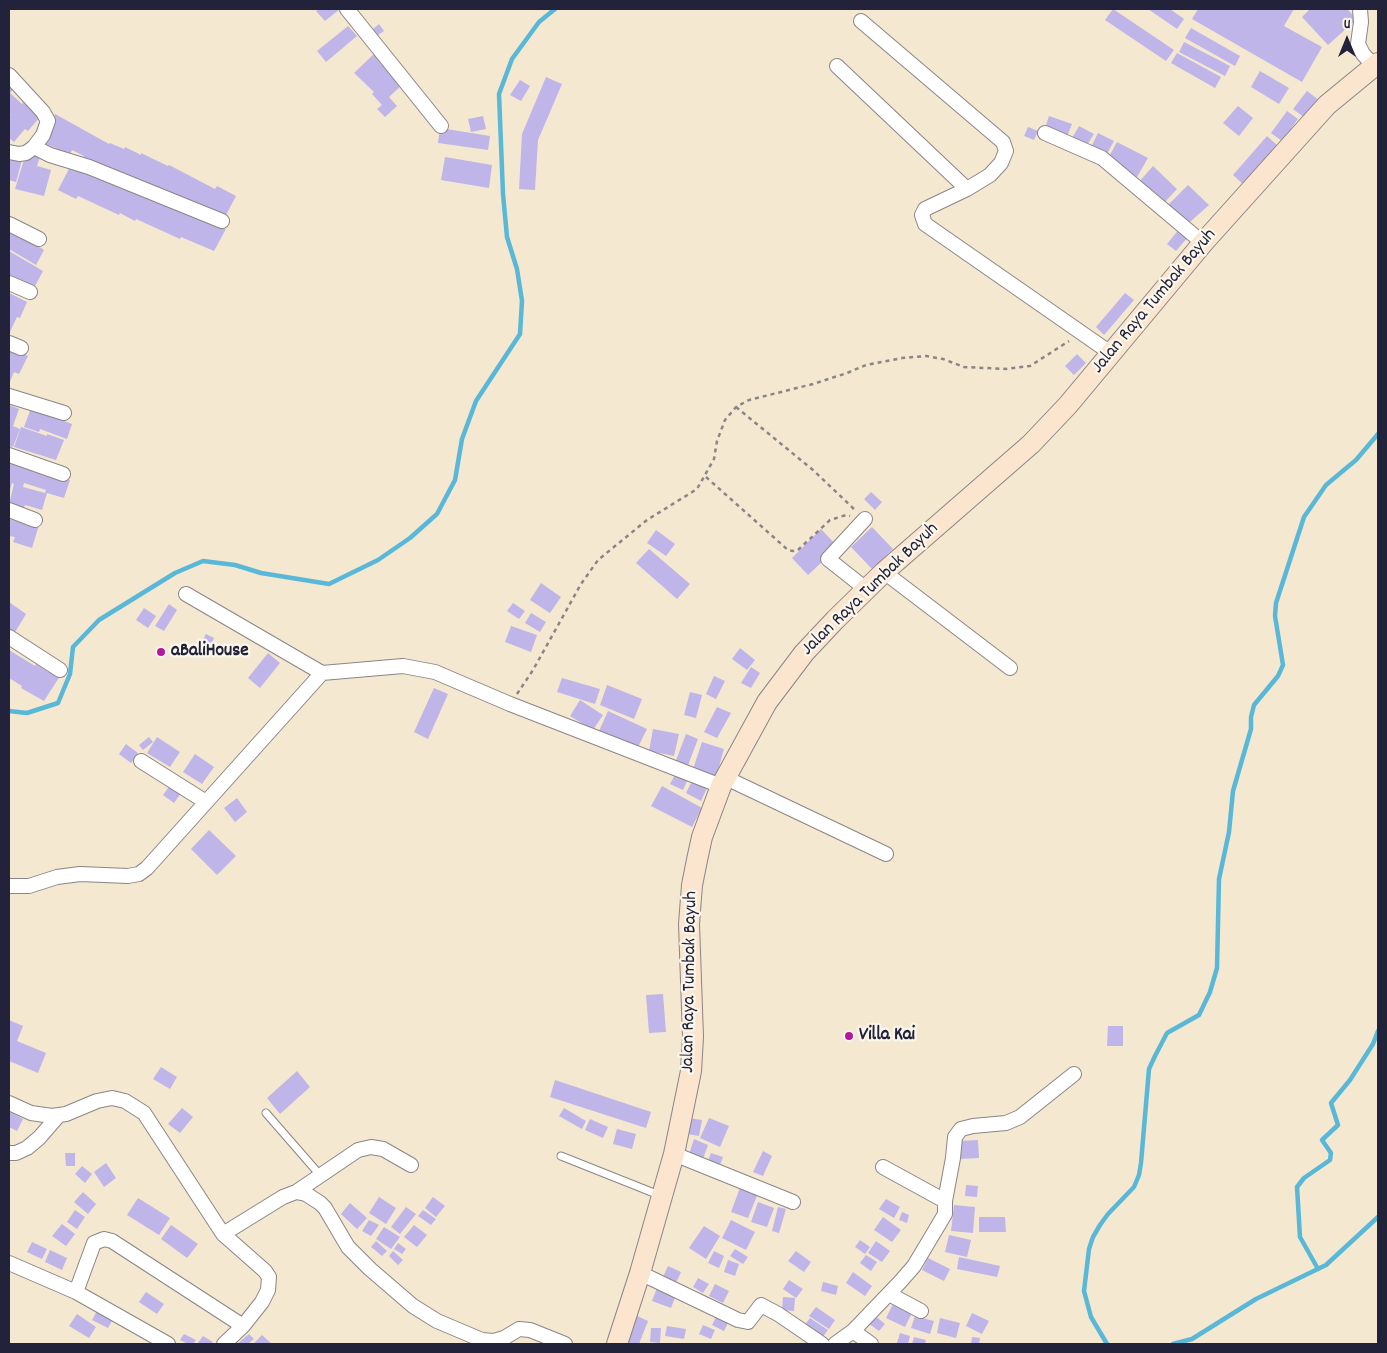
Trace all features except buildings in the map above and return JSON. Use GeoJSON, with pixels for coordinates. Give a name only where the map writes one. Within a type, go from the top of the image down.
{"type":"FeatureCollection","features":[{"type":"Feature","properties":{"kind":"street"},"geometry":{"type":"LineString","coordinates":[[347,9],[441,126]]}},
{"type":"Feature","properties":{"kind":"street"},"geometry":{"type":"LineString","coordinates":[[1360,9],[1361,22],[1358,44],[1363,54],[1376,65]]}},
{"type":"Feature","properties":{"kind":"street"},"geometry":{"type":"LineString","coordinates":[[861,21],[1003,142],[1006,151],[1001,163],[990,175],[967,189],[925,209],[922,215],[925,224],[1112,354]]}},
{"type":"Feature","properties":{"kind":"street","name":"Jalan Raya Tumbak Bayuh"},"geometry":{"type":"LineString","coordinates":[[617,1344],[640,1273],[674,1154],[692,1071],[693,1037],[689,924],[692,885],[702,837],[723,782],[772,695],[804,653],[866,589],[1031,444],[1068,405],[1203,243],[1326,105],[1376,65]]}},
{"type":"Feature","properties":{"kind":"street"},"geometry":{"type":"LineString","coordinates":[[837,66],[967,189]]}},
{"type":"Feature","properties":{"kind":"street"},"geometry":{"type":"LineString","coordinates":[[9,75],[46,116],[48,121],[34,147],[26,153],[9,152]]}},
{"type":"Feature","properties":{"kind":"street"},"geometry":{"type":"LineString","coordinates":[[1045,133],[1102,158],[1203,243]]}},
{"type":"Feature","properties":{"kind":"street"},"geometry":{"type":"LineString","coordinates":[[34,147],[50,155],[89,167],[222,221]]}},
{"type":"Feature","properties":{"kind":"street"},"geometry":{"type":"LineString","coordinates":[[9,224],[39,239]]}},
{"type":"Feature","properties":{"kind":"street"},"geometry":{"type":"LineString","coordinates":[[9,283],[30,292]]}},
{"type":"Feature","properties":{"kind":"street"},"geometry":{"type":"LineString","coordinates":[[9,396],[64,413]]}},
{"type":"Feature","properties":{"kind":"street"},"geometry":{"type":"LineString","coordinates":[[9,455],[63,474]]}},
{"type":"Feature","properties":{"kind":"street"},"geometry":{"type":"LineString","coordinates":[[9,510],[34,520]]}},
{"type":"Feature","properties":{"kind":"street"},"geometry":{"type":"LineString","coordinates":[[865,519],[828,559],[866,589]]}},
{"type":"Feature","properties":{"kind":"street"},"geometry":{"type":"LineString","coordinates":[[884,572],[1010,668]]}},
{"type":"Feature","properties":{"kind":"street"},"geometry":{"type":"LineString","coordinates":[[186,594],[322,672],[403,666],[436,672],[510,704],[723,782],[886,854]]}},
{"type":"Feature","properties":{"kind":"street"},"geometry":{"type":"LineString","coordinates":[[9,638],[60,670]]}},
{"type":"Feature","properties":{"kind":"street"},"geometry":{"type":"LineString","coordinates":[[9,886],[29,886],[57,877],[80,874],[128,876],[138,874],[147,868],[322,672]]}},
{"type":"Feature","properties":{"kind":"street"},"geometry":{"type":"LineString","coordinates":[[141,761],[206,802]]}},
{"type":"Feature","properties":{"kind":"street"},"geometry":{"type":"LineString","coordinates":[[835,1344],[853,1331],[890,1294],[914,1266],[938,1226],[945,1214],[945,1201],[955,1137],[961,1129],[1006,1122],[1020,1117],[1074,1074]]}},
{"type":"Feature","properties":{"kind":"street"},"geometry":{"type":"LineString","coordinates":[[9,1103],[31,1113],[52,1116],[66,1114],[97,1101],[112,1098],[125,1101],[144,1113],[224,1234],[265,1271],[269,1277],[268,1290],[262,1302],[243,1326],[224,1344]]}},
{"type":"Feature","properties":{"kind":"street"},"geometry":{"type":"LineString","coordinates":[[9,1154],[16,1154],[27,1148],[39,1138],[59,1115]]}},
{"type":"Feature","properties":{"kind":"street"},"geometry":{"type":"LineString","coordinates":[[224,1234],[283,1197],[296,1192],[358,1150],[372,1147],[383,1149],[412,1165]]}},
{"type":"Feature","properties":{"kind":"street"},"geometry":{"type":"LineString","coordinates":[[674,1154],[792,1202]]}},
{"type":"Feature","properties":{"kind":"street"},"geometry":{"type":"LineString","coordinates":[[883,1167],[945,1201]]}},
{"type":"Feature","properties":{"kind":"street"},"geometry":{"type":"LineString","coordinates":[[296,1192],[306,1194],[320,1203],[325,1208],[348,1247],[370,1269],[413,1306],[438,1321],[482,1340],[504,1338],[519,1329],[530,1330],[565,1344]]}},
{"type":"Feature","properties":{"kind":"street"},"geometry":{"type":"LineString","coordinates":[[76,1292],[94,1243],[104,1239],[112,1241],[243,1326]]}},
{"type":"Feature","properties":{"kind":"street"},"geometry":{"type":"LineString","coordinates":[[9,1263],[76,1292],[168,1344]]}},
{"type":"Feature","properties":{"kind":"street"},"geometry":{"type":"LineString","coordinates":[[640,1273],[738,1320],[748,1322],[761,1305],[778,1314],[822,1344]]}},
{"type":"Feature","properties":{"kind":"street"},"geometry":{"type":"LineString","coordinates":[[890,1294],[921,1312]]}},
{"type":"Feature","properties":{"kind":"street"},"geometry":{"type":"LineString","coordinates":[[853,1331],[871,1344]]}},
{"type":"Feature","properties":{"kind":"lane"},"geometry":{"type":"LineString","coordinates":[[266,1113],[320,1176]]}},
{"type":"Feature","properties":{"kind":"lane"},"geometry":{"type":"LineString","coordinates":[[561,1156],[662,1196]]}},
{"type":"Feature","properties":{"kind":"path"},"geometry":{"type":"LineString","coordinates":[[510,704],[533,670],[581,584],[598,560],[647,520],[697,489],[714,459],[717,441],[725,420],[736,407],[749,400],[813,384],[866,365],[902,358],[926,356],[943,359],[964,367],[1006,369],[1030,366],[1081,333]]}},
{"type":"Feature","properties":{"kind":"path"},"geometry":{"type":"LineString","coordinates":[[736,407],[813,470],[865,519]]}},
{"type":"Feature","properties":{"kind":"path"},"geometry":{"type":"LineString","coordinates":[[706,476],[788,550],[793,552],[798,550],[830,520],[846,515],[865,519]]}},
{"type":"Feature","properties":{"kind":"waterway"},"geometry":{"type":"LineString","coordinates":[[9,711],[27,713],[58,703],[70,674],[73,647],[99,620],[175,573],[203,561],[235,565],[261,573],[329,584],[378,560],[410,538],[437,514],[455,480],[462,439],[476,401],[520,334],[522,301],[517,269],[507,237],[503,194],[499,94],[512,59],[539,22],[555,9]]}},
{"type":"Feature","properties":{"kind":"waterway"},"geometry":{"type":"LineString","coordinates":[[1107,1344],[1091,1317],[1084,1291],[1089,1249],[1100,1225],[1134,1187],[1139,1175],[1149,1069],[1167,1033],[1199,1015],[1210,992],[1217,968],[1219,879],[1229,832],[1233,791],[1251,729],[1254,705],[1278,676],[1283,665],[1275,616],[1276,603],[1304,517],[1326,485],[1356,460],[1378,434]]}},
{"type":"Feature","properties":{"kind":"waterway"},"geometry":{"type":"LineString","coordinates":[[1318,1269],[1300,1237],[1297,1187],[1304,1178],[1330,1160],[1331,1153],[1322,1140],[1338,1125],[1331,1103],[1350,1080],[1373,1044],[1378,1031]]}},
{"type":"Feature","properties":{"kind":"waterway"},"geometry":{"type":"LineString","coordinates":[[1173,1344],[1192,1339],[1256,1299],[1326,1265],[1378,1217]]}},
{"type":"Feature","properties":{"kind":"place","name":"aBaliHouse"},"geometry":{"type":"Point","coordinates":[161,652]}},
{"type":"Feature","properties":{"kind":"place","name":"Villa Kai"},"geometry":{"type":"Point","coordinates":[849,1036]}}]}
